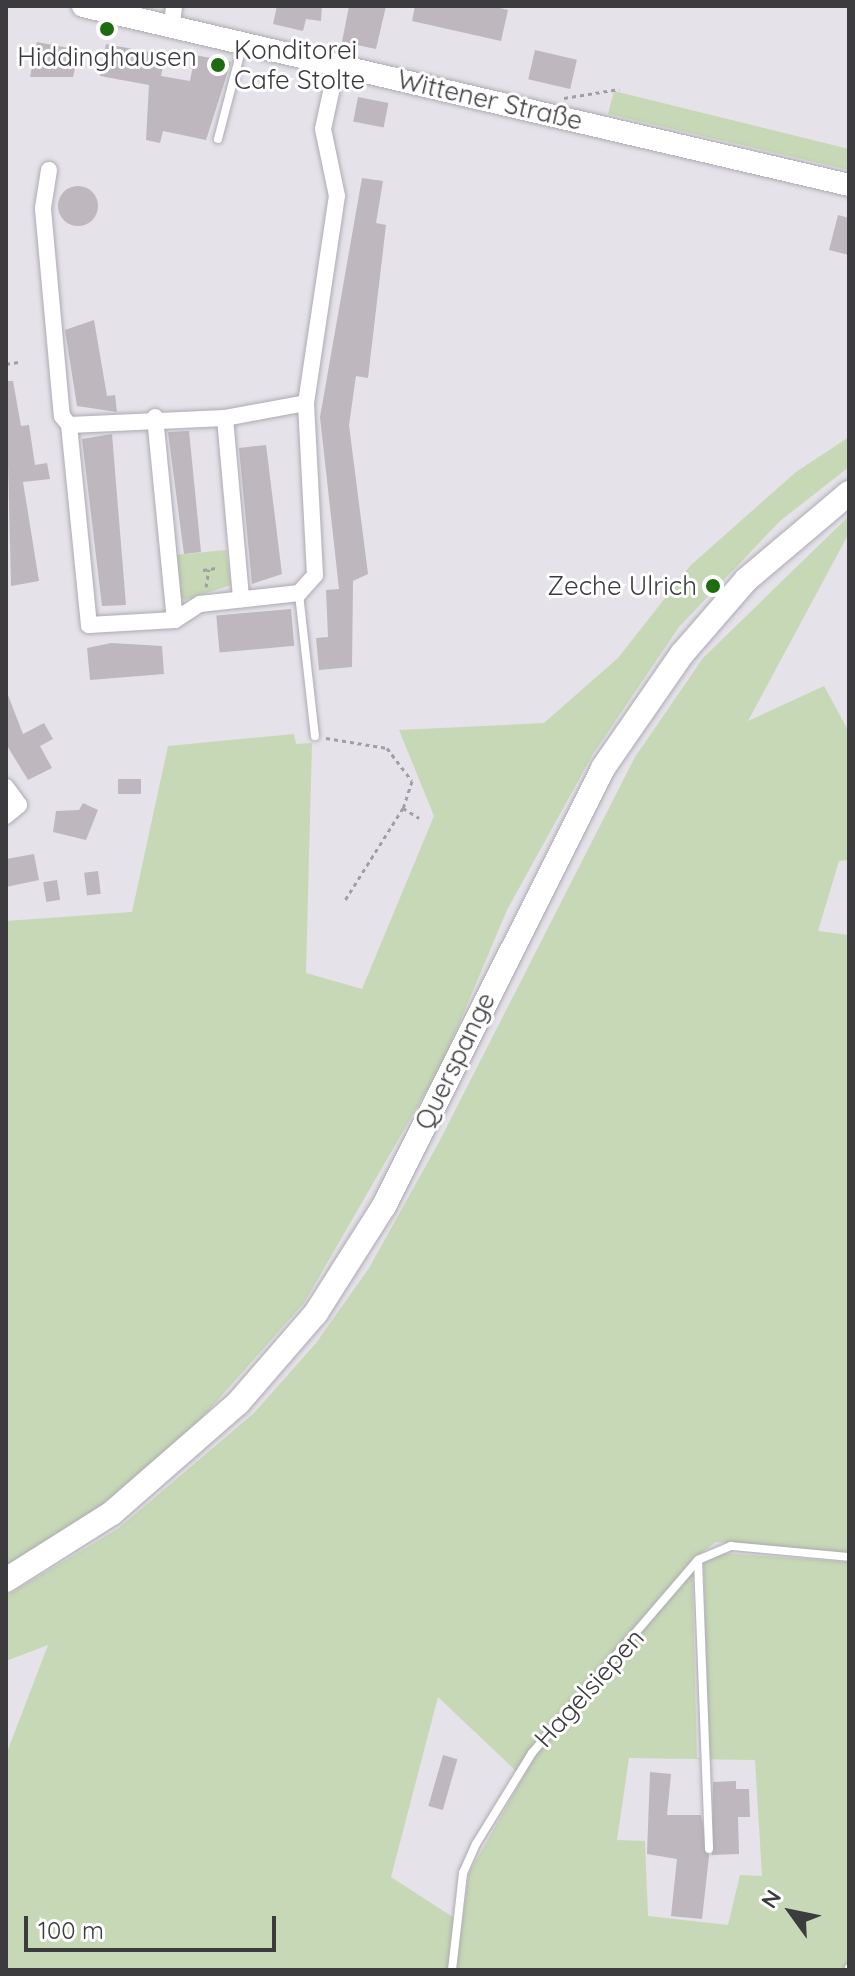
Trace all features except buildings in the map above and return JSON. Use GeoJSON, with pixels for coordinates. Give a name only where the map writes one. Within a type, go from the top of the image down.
{"type":"FeatureCollection","features":[{"type":"Feature","properties":{"kind":"main road","name":"Wittener Straße"},"geometry":{"type":"LineString","coordinates":[[83,6],[173,15],[243,42],[849,185]]}},
{"type":"Feature","properties":{"kind":"main road","name":"Querspange"},"geometry":{"type":"LineString","coordinates":[[6,1580],[112,1513],[238,1403],[316,1313],[384,1206],[603,768],[682,654],[746,580],[849,493]]}},
{"type":"Feature","properties":{"kind":"street"},"geometry":{"type":"LineString","coordinates":[[49,170],[43,209],[62,416],[69,425],[89,625],[175,620],[200,604],[299,593],[309,587],[317,559],[306,403],[337,196],[323,129],[337,64]]}},
{"type":"Feature","properties":{"kind":"street"},"geometry":{"type":"LineString","coordinates":[[69,425],[155,417],[225,418],[306,403]]}},
{"type":"Feature","properties":{"kind":"street"},"geometry":{"type":"LineString","coordinates":[[155,417],[175,620]]}},
{"type":"Feature","properties":{"kind":"street"},"geometry":{"type":"LineString","coordinates":[[225,418],[241,599]]}},
{"type":"Feature","properties":{"kind":"street"},"geometry":{"type":"LineString","coordinates":[[6,787],[12,810]]}},
{"type":"Feature","properties":{"kind":"lane"},"geometry":{"type":"LineString","coordinates":[[218,139],[243,42]]}},
{"type":"Feature","properties":{"kind":"lane"},"geometry":{"type":"LineString","coordinates":[[299,593],[315,736]]}},
{"type":"Feature","properties":{"kind":"lane","name":"Hagelsiepen"},"geometry":{"type":"LineString","coordinates":[[452,1970],[463,1873],[476,1844],[532,1753],[698,1560],[731,1546],[849,1557]]}},
{"type":"Feature","properties":{"kind":"lane"},"geometry":{"type":"LineString","coordinates":[[698,1560],[709,1849]]}},
{"type":"Feature","properties":{"kind":"path"},"geometry":{"type":"LineString","coordinates":[[554,115],[563,98],[619,89]]}},
{"type":"Feature","properties":{"kind":"path"},"geometry":{"type":"LineString","coordinates":[[6,364],[19,362]]}},
{"type":"Feature","properties":{"kind":"path"},"geometry":{"type":"LineString","coordinates":[[203,570],[216,568]]}},
{"type":"Feature","properties":{"kind":"path"},"geometry":{"type":"LineString","coordinates":[[315,736],[393,751],[412,781],[403,808],[345,900]]}},
{"type":"Feature","properties":{"kind":"path"},"geometry":{"type":"LineString","coordinates":[[403,808],[419,818]]}},
{"type":"Feature","properties":{"kind":"green space"},"geometry":{"type":"Polygon","coordinates":[[[614,91],[849,149],[849,170],[608,114],[614,91]]]}},
{"type":"Feature","properties":{"kind":"green space"},"geometry":{"type":"Polygon","coordinates":[[[849,437],[849,467],[780,521],[679,627],[593,754],[507,910],[442,1064],[304,1303],[176,1447],[104,1506],[6,1567],[6,921],[132,912],[168,746],[294,734],[296,744],[312,743],[306,973],[362,989],[434,816],[399,730],[544,723],[618,658],[691,565],[796,472],[849,437]]]}},
{"type":"Feature","properties":{"kind":"green space"},"geometry":{"type":"Polygon","coordinates":[[[849,516],[849,533],[748,721],[824,686],[849,732],[849,860],[839,861],[818,931],[849,935],[849,1553],[716,1542],[692,1560],[697,1758],[707,1759],[704,1560],[722,1553],[849,1562],[849,1970],[6,1970],[6,1755],[48,1645],[6,1661],[6,1596],[119,1528],[254,1413],[316,1343],[369,1268],[439,1142],[635,757],[703,658],[849,516]],[[438,1697],[391,1877],[462,1923],[469,1873],[556,1719],[517,1772],[438,1697]],[[629,1758],[617,1840],[645,1841],[648,1916],[728,1925],[740,1875],[762,1876],[755,1760],[629,1758]]]}},
{"type":"Feature","properties":{"kind":"green space"},"geometry":{"type":"Polygon","coordinates":[[[226,550],[231,585],[185,600],[175,596],[175,555],[226,550]]]}},
{"type":"Feature","properties":{"kind":"place","name":"Hiddinghausen"},"geometry":{"type":"Point","coordinates":[107,29]}},
{"type":"Feature","properties":{"kind":"place","name":"Konditorei Cafe Stolte"},"geometry":{"type":"Point","coordinates":[218,65]}},
{"type":"Feature","properties":{"kind":"place","name":"Zeche Ulrich"},"geometry":{"type":"Point","coordinates":[713,586]}}]}
